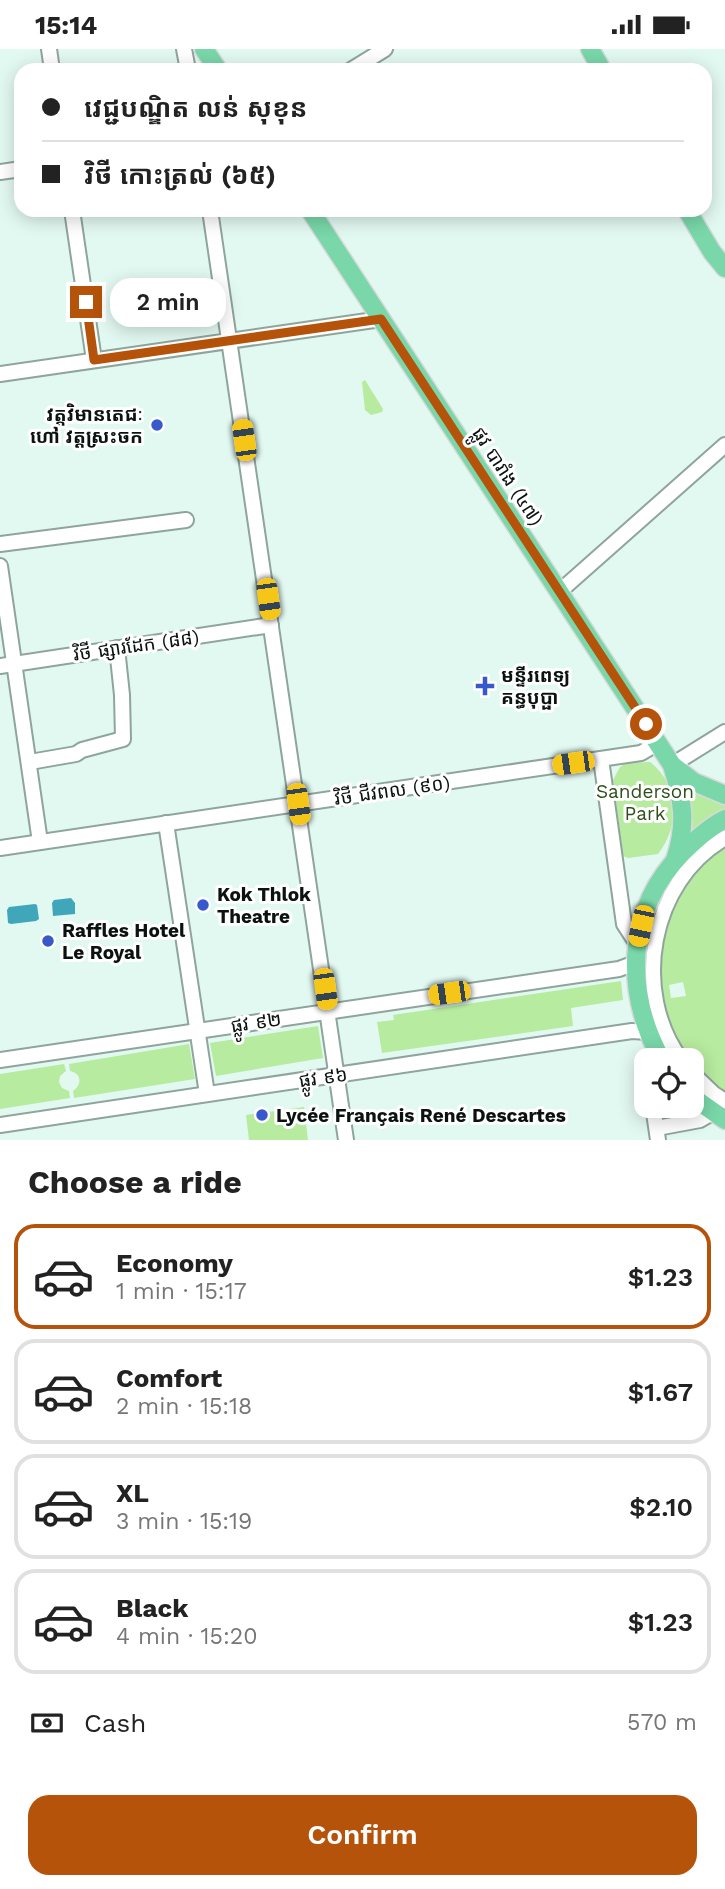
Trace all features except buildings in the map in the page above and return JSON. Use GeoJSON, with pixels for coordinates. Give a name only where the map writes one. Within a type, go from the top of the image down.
{"type":"FeatureCollection","features":[{"type":"Feature","properties":{"kind":"main road","name":"ផ្លូវ បារាំង (៤៧)"},"geometry":{"type":"LineString","coordinates":[[315,217],[672,765],[682,800],[684,826],[675,860]]}},
{"type":"Feature","properties":{"kind":"main road"},"geometry":{"type":"LineString","coordinates":[[691,217],[725,268]]}},
{"type":"Feature","properties":{"kind":"main road","name":"ផ្លូវ បារាំង (៤៧)"},"geometry":{"type":"LineString","coordinates":[[672,765],[694,782],[725,795]]}},
{"type":"Feature","properties":{"kind":"main road"},"geometry":{"type":"LineString","coordinates":[[655,1048],[638,998],[635,963],[647,908],[675,860],[696,839],[725,819]]}},
{"type":"Feature","properties":{"kind":"main road"},"geometry":{"type":"LineString","coordinates":[[704,1102],[721,1111]]}},
{"type":"Feature","properties":{"kind":"street"},"geometry":{"type":"LineString","coordinates":[[362,63],[383,49]]}},
{"type":"Feature","properties":{"kind":"street"},"geometry":{"type":"LineString","coordinates":[[73,217],[94,360]]}},
{"type":"Feature","properties":{"kind":"street"},"geometry":{"type":"LineString","coordinates":[[211,217],[346,1140]]}},
{"type":"Feature","properties":{"kind":"street"},"geometry":{"type":"LineString","coordinates":[[0,374],[381,319]]}},
{"type":"Feature","properties":{"kind":"street"},"geometry":{"type":"LineString","coordinates":[[559,592],[725,445]]}},
{"type":"Feature","properties":{"kind":"street"},"geometry":{"type":"LineString","coordinates":[[0,544],[186,520]]}},
{"type":"Feature","properties":{"kind":"street"},"geometry":{"type":"LineString","coordinates":[[0,566],[7,665],[30,762],[40,842]]}},
{"type":"Feature","properties":{"kind":"street","name":"វិថី ផ្សារដែក (៨៨)"},"geometry":{"type":"LineString","coordinates":[[7,665],[271,625]]}},
{"type":"Feature","properties":{"kind":"street"},"geometry":{"type":"LineString","coordinates":[[30,762],[76,754],[123,739],[117,648]]}},
{"type":"Feature","properties":{"kind":"street"},"geometry":{"type":"LineString","coordinates":[[672,765],[725,732]]}},
{"type":"Feature","properties":{"kind":"street","name":"វិថី ជីវពល (៩០)"},"geometry":{"type":"LineString","coordinates":[[0,848],[641,753],[658,743]]}},
{"type":"Feature","properties":{"kind":"street"},"geometry":{"type":"LineString","coordinates":[[601,759],[624,925],[637,944]]}},
{"type":"Feature","properties":{"kind":"street"},"geometry":{"type":"LineString","coordinates":[[166,823],[207,1094]]}},
{"type":"Feature","properties":{"kind":"street"},"geometry":{"type":"LineString","coordinates":[[675,1048],[657,1009],[653,963],[658,929],[670,896],[690,867],[725,838]]}},
{"type":"Feature","properties":{"kind":"street","name":"ផ្លូវ ៩២"},"geometry":{"type":"LineString","coordinates":[[0,1060],[619,968],[635,963]]}},
{"type":"Feature","properties":{"kind":"street","name":"ផ្លូវ ៩៦"},"geometry":{"type":"LineString","coordinates":[[0,1125],[632,1031],[649,1036]]}},
{"type":"Feature","properties":{"kind":"street"},"geometry":{"type":"LineString","coordinates":[[649,1036],[649,1048]]}},
{"type":"Feature","properties":{"kind":"street"},"geometry":{"type":"LineString","coordinates":[[658,1134],[700,1121],[721,1111],[715,1094],[704,1084]]}},
{"type":"Feature","properties":{"kind":"green space"},"geometry":{"type":"Polygon","coordinates":[[[365,380],[383,409],[382,412],[371,415],[365,410],[362,382],[365,380]]]}},
{"type":"Feature","properties":{"kind":"green space","name":"Sanderson Park"},"geometry":{"type":"Polygon","coordinates":[[[650,762],[660,771],[672,794],[673,819],[665,843],[658,854],[628,858],[623,856],[613,780],[620,767],[626,763],[650,762]]]}},
{"type":"Feature","properties":{"kind":"green space"},"geometry":{"type":"Polygon","coordinates":[[[695,793],[725,802],[725,812],[689,836],[690,801],[695,793]]]}},
{"type":"Feature","properties":{"kind":"green space"},"geometry":{"type":"Polygon","coordinates":[[[725,840],[725,1099],[704,1080],[704,1048],[677,1048],[667,1030],[654,963],[672,897],[725,840]],[[683,982],[669,985],[671,998],[686,996],[683,982]]]}},
{"type":"Feature","properties":{"kind":"green space"},"geometry":{"type":"Polygon","coordinates":[[[621,981],[623,1000],[571,1008],[573,1026],[382,1053],[377,1022],[394,1020],[393,1015],[621,981]]]}},
{"type":"Feature","properties":{"kind":"green space"},"geometry":{"type":"Polygon","coordinates":[[[318,1026],[323,1058],[216,1076],[210,1043],[318,1026]]]}},
{"type":"Feature","properties":{"kind":"green space"},"geometry":{"type":"Polygon","coordinates":[[[189,1044],[195,1079],[74,1098],[73,1091],[79,1079],[77,1074],[70,1071],[69,1064],[189,1044]]]}},
{"type":"Feature","properties":{"kind":"green space"},"geometry":{"type":"Polygon","coordinates":[[[64,1064],[66,1071],[60,1076],[59,1082],[62,1088],[69,1091],[70,1098],[0,1109],[0,1074],[64,1064]]]}},
{"type":"Feature","properties":{"kind":"green space"},"geometry":{"type":"Polygon","coordinates":[[[304,1107],[308,1140],[249,1140],[246,1115],[304,1107]]]}},
{"type":"Feature","properties":{"kind":"water"},"geometry":{"type":"Polygon","coordinates":[[[71,898],[75,903],[75,914],[53,916],[54,900],[71,898]]]}},
{"type":"Feature","properties":{"kind":"water"},"geometry":{"type":"Polygon","coordinates":[[[35,904],[39,919],[8,923],[9,907],[35,904]]]}},
{"type":"Feature","properties":{"kind":"place","name":"វត្តវិមានតេជៈ ហៅ វត្តស្រះចក"},"geometry":{"type":"Point","coordinates":[157,425]}},
{"type":"Feature","properties":{"kind":"place","name":"មន្ទីរពេទ្យ គន្ធបុប្ផា"},"geometry":{"type":"Point","coordinates":[485,686]}},
{"type":"Feature","properties":{"kind":"place","name":"Kok Thlok Theatre"},"geometry":{"type":"Point","coordinates":[203,905]}},
{"type":"Feature","properties":{"kind":"place","name":"Raffles Hotel Le Royal"},"geometry":{"type":"Point","coordinates":[48,941]}},
{"type":"Feature","properties":{"kind":"place","name":"Lycée Français René Descartes"},"geometry":{"type":"Point","coordinates":[262,1115]}},
{"type":"Feature","properties":{"kind":"route"},"geometry":{"type":"LineString","coordinates":[[86,302],[94,360],[381,319],[646,724]]}}]}
